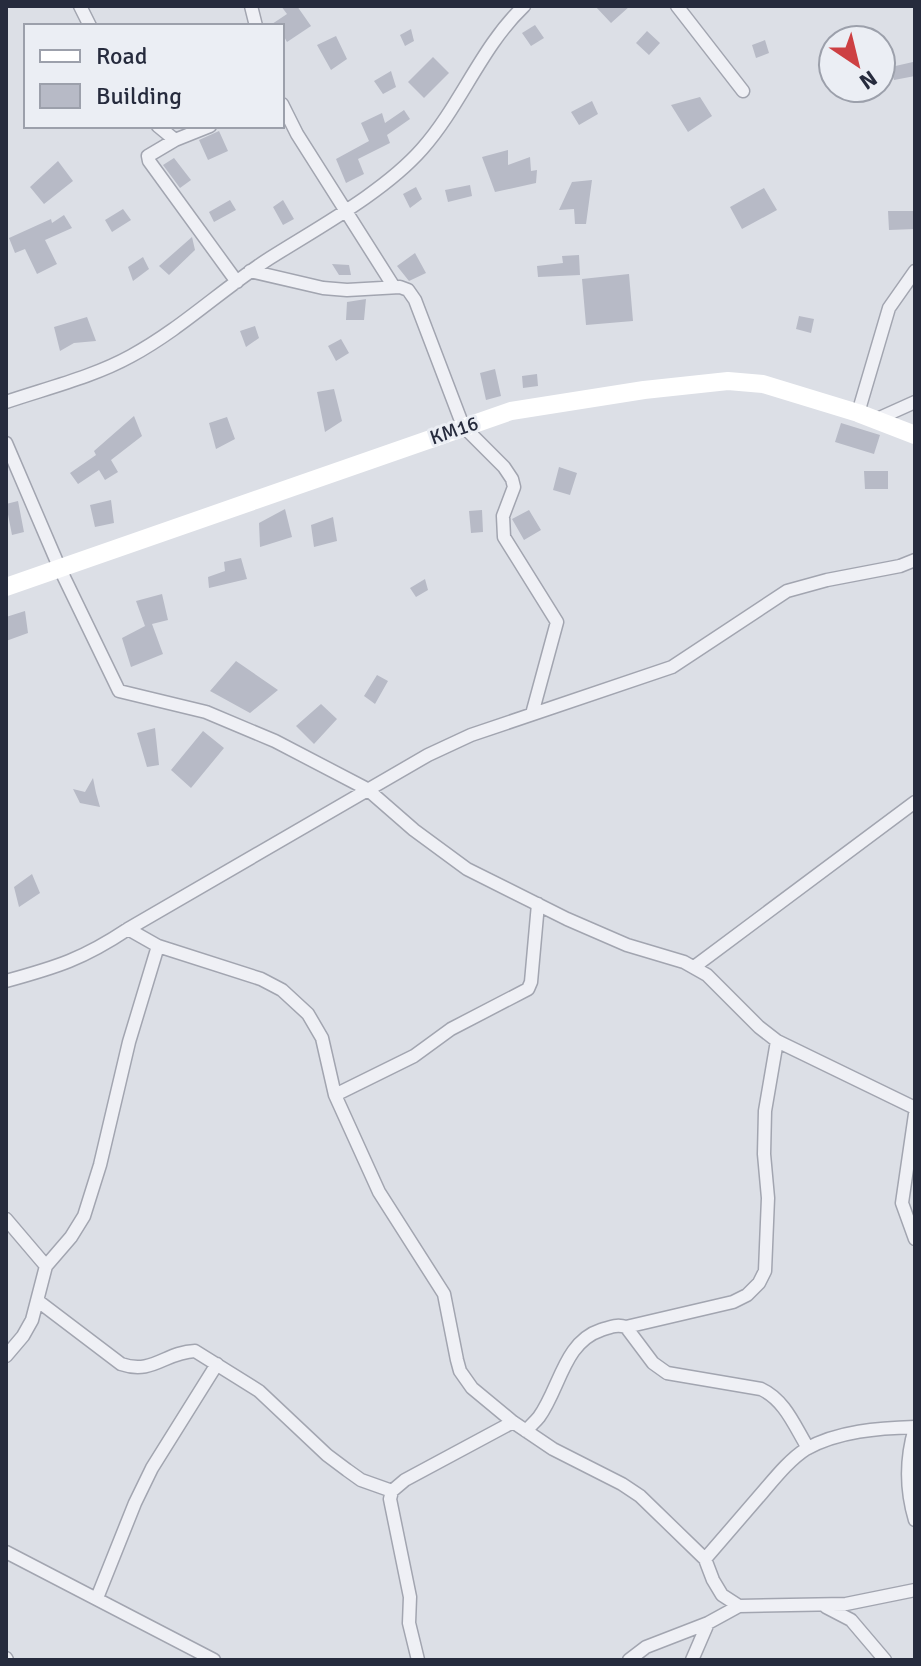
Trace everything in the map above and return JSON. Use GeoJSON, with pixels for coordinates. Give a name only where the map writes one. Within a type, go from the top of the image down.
{"type":"FeatureCollection","features":[{"type":"Feature","properties":{"kind":"street"},"geometry":{"type":"LineString","coordinates":[[80,6],[89,24]]}},
{"type":"Feature","properties":{"kind":"street"},"geometry":{"type":"LineString","coordinates":[[6,402],[129,358],[160,339],[250,271],[346,210],[420,151],[446,117],[495,38],[524,6]]}},
{"type":"Feature","properties":{"kind":"street"},"geometry":{"type":"LineString","coordinates":[[677,6],[743,91]]}},
{"type":"Feature","properties":{"kind":"street"},"geometry":{"type":"LineString","coordinates":[[284,108],[297,134],[394,287]]}},
{"type":"Feature","properties":{"kind":"street"},"geometry":{"type":"LineString","coordinates":[[160,128],[175,140]]}},
{"type":"Feature","properties":{"kind":"street"},"geometry":{"type":"LineString","coordinates":[[205,128],[151,152],[149,161],[237,282]]}},
{"type":"Feature","properties":{"kind":"street"},"geometry":{"type":"LineString","coordinates":[[250,271],[323,288],[394,287],[408,290],[415,300],[463,426],[512,479],[514,487],[503,516],[504,537],[557,622],[532,714]]}},
{"type":"Feature","properties":{"kind":"street"},"geometry":{"type":"LineString","coordinates":[[915,271],[889,308],[867,417],[915,402]]}},
{"type":"Feature","properties":{"kind":"street","name":"KM16"},"geometry":{"type":"LineString","coordinates":[[6,587],[511,411],[644,390],[728,381],[763,384],[915,435]]}},
{"type":"Feature","properties":{"kind":"street"},"geometry":{"type":"LineString","coordinates":[[6,443],[114,687],[119,691],[206,712],[275,741],[367,789],[414,830],[467,869],[627,945],[694,967],[723,989],[759,1027],[777,1041],[915,1111],[902,1203],[915,1239]]}},
{"type":"Feature","properties":{"kind":"street"},"geometry":{"type":"LineString","coordinates":[[6,981],[94,952],[367,789],[471,735],[672,667],[787,591],[915,560]]}},
{"type":"Feature","properties":{"kind":"street"},"geometry":{"type":"LineString","coordinates":[[694,967],[915,802]]}},
{"type":"Feature","properties":{"kind":"street"},"geometry":{"type":"LineString","coordinates":[[335,1095],[414,1056],[451,1029],[528,989],[538,904]]}},
{"type":"Feature","properties":{"kind":"street"},"geometry":{"type":"LineString","coordinates":[[128,929],[158,946],[261,979],[282,990],[308,1014],[322,1038],[335,1095],[379,1192],[439,1282],[460,1371],[472,1388],[513,1422],[568,1459],[622,1484],[640,1496],[705,1559],[722,1595],[739,1606]]}},
{"type":"Feature","properties":{"kind":"street"},"geometry":{"type":"LineString","coordinates":[[6,1356],[23,1336],[38,1301],[46,1266],[84,1216],[100,1165],[132,1030],[158,946]]}},
{"type":"Feature","properties":{"kind":"street"},"geometry":{"type":"LineString","coordinates":[[526,1431],[540,1416],[576,1348],[592,1333],[733,1302],[747,1295],[759,1283],[765,1271],[768,1198],[764,1154],[765,1111],[777,1041]]}},
{"type":"Feature","properties":{"kind":"street"},"geometry":{"type":"LineString","coordinates":[[6,1219],[46,1266]]}},
{"type":"Feature","properties":{"kind":"street"},"geometry":{"type":"LineString","coordinates":[[38,1301],[121,1364],[144,1367],[186,1351],[195,1351],[259,1391],[327,1455],[361,1480],[392,1491]]}},
{"type":"Feature","properties":{"kind":"street"},"geometry":{"type":"LineString","coordinates":[[626,1327],[653,1363],[667,1373],[761,1389],[771,1394],[783,1406],[808,1448]]}},
{"type":"Feature","properties":{"kind":"street"},"geometry":{"type":"LineString","coordinates":[[97,1598],[152,1468],[217,1364]]}},
{"type":"Feature","properties":{"kind":"street"},"geometry":{"type":"LineString","coordinates":[[418,1660],[409,1623],[410,1597],[390,1499],[392,1491],[405,1480],[513,1422]]}},
{"type":"Feature","properties":{"kind":"street"},"geometry":{"type":"LineString","coordinates":[[705,1559],[782,1470],[808,1448],[859,1432],[915,1428],[910,1445],[908,1487],[915,1520]]}},
{"type":"Feature","properties":{"kind":"street"},"geometry":{"type":"LineString","coordinates":[[6,1552],[214,1660]]}},
{"type":"Feature","properties":{"kind":"street"},"geometry":{"type":"LineString","coordinates":[[629,1660],[654,1643],[708,1623],[739,1606],[823,1606],[915,1590]]}},
{"type":"Feature","properties":{"kind":"street"},"geometry":{"type":"LineString","coordinates":[[823,1606],[851,1620],[885,1660]]}},
{"type":"Feature","properties":{"kind":"street"},"geometry":{"type":"LineString","coordinates":[[692,1660],[708,1623]]}},
{"type":"Feature","properties":{"kind":"building"},"geometry":{"type":"Polygon","coordinates":[[[281,6],[297,6],[311,26],[287,42],[284,24],[272,24],[287,14],[281,6]]]}},
{"type":"Feature","properties":{"kind":"building"},"geometry":{"type":"Polygon","coordinates":[[[595,6],[630,6],[611,23],[595,6]]]}},
{"type":"Feature","properties":{"kind":"building"},"geometry":{"type":"Polygon","coordinates":[[[535,25],[544,38],[531,46],[522,33],[535,25]]]}},
{"type":"Feature","properties":{"kind":"building"},"geometry":{"type":"Polygon","coordinates":[[[411,29],[414,41],[405,46],[400,35],[411,29]]]}},
{"type":"Feature","properties":{"kind":"building"},"geometry":{"type":"Polygon","coordinates":[[[647,31],[660,43],[649,55],[636,43],[647,31]]]}},
{"type":"Feature","properties":{"kind":"building"},"geometry":{"type":"Polygon","coordinates":[[[336,36],[347,59],[331,70],[317,45],[336,36]]]}},
{"type":"Feature","properties":{"kind":"building"},"geometry":{"type":"Polygon","coordinates":[[[765,40],[769,53],[756,58],[752,45],[765,40]]]}},
{"type":"Feature","properties":{"kind":"building"},"geometry":{"type":"Polygon","coordinates":[[[433,57],[449,73],[424,98],[408,82],[433,57]]]}},
{"type":"Feature","properties":{"kind":"building"},"geometry":{"type":"Polygon","coordinates":[[[913,62],[915,76],[897,79],[897,66],[913,62]]]}},
{"type":"Feature","properties":{"kind":"building"},"geometry":{"type":"Polygon","coordinates":[[[391,71],[396,87],[383,94],[374,81],[391,71]]]}},
{"type":"Feature","properties":{"kind":"building"},"geometry":{"type":"Polygon","coordinates":[[[700,97],[712,116],[688,132],[671,105],[700,97]]]}},
{"type":"Feature","properties":{"kind":"building"},"geometry":{"type":"Polygon","coordinates":[[[592,101],[598,114],[579,125],[571,112],[592,101]]]}},
{"type":"Feature","properties":{"kind":"building"},"geometry":{"type":"Polygon","coordinates":[[[404,110],[410,119],[387,135],[390,143],[358,159],[364,174],[346,183],[336,159],[369,141],[361,123],[382,113],[385,123],[404,110]]]}},
{"type":"Feature","properties":{"kind":"building"},"geometry":{"type":"Polygon","coordinates":[[[219,131],[228,151],[208,160],[199,140],[219,131]]]}},
{"type":"Feature","properties":{"kind":"building"},"geometry":{"type":"Polygon","coordinates":[[[508,150],[508,165],[530,157],[531,171],[537,170],[536,183],[495,192],[482,157],[508,150]]]}},
{"type":"Feature","properties":{"kind":"building"},"geometry":{"type":"Polygon","coordinates":[[[174,158],[191,180],[180,188],[163,165],[174,158]]]}},
{"type":"Feature","properties":{"kind":"building"},"geometry":{"type":"Polygon","coordinates":[[[58,161],[73,181],[44,204],[30,187],[58,161]]]}},
{"type":"Feature","properties":{"kind":"building"},"geometry":{"type":"Polygon","coordinates":[[[592,180],[586,224],[575,224],[574,209],[559,210],[572,182],[592,180]]]}},
{"type":"Feature","properties":{"kind":"building"},"geometry":{"type":"Polygon","coordinates":[[[470,185],[472,196],[448,202],[445,190],[470,185]]]}},
{"type":"Feature","properties":{"kind":"building"},"geometry":{"type":"Polygon","coordinates":[[[416,187],[422,199],[410,208],[403,194],[416,187]]]}},
{"type":"Feature","properties":{"kind":"building"},"geometry":{"type":"Polygon","coordinates":[[[764,188],[777,210],[742,229],[730,207],[764,188]]]}},
{"type":"Feature","properties":{"kind":"building"},"geometry":{"type":"Polygon","coordinates":[[[230,200],[236,210],[214,222],[209,212],[230,200]]]}},
{"type":"Feature","properties":{"kind":"building"},"geometry":{"type":"Polygon","coordinates":[[[283,200],[294,219],[283,225],[273,207],[283,200]]]}},
{"type":"Feature","properties":{"kind":"building"},"geometry":{"type":"Polygon","coordinates":[[[123,209],[131,220],[112,232],[105,220],[123,209]]]}},
{"type":"Feature","properties":{"kind":"building"},"geometry":{"type":"Polygon","coordinates":[[[888,211],[914,211],[915,229],[889,230],[888,211]]]}},
{"type":"Feature","properties":{"kind":"building"},"geometry":{"type":"Polygon","coordinates":[[[64,215],[72,228],[45,240],[57,264],[37,274],[25,249],[15,253],[9,238],[51,219],[52,223],[64,215]]]}},
{"type":"Feature","properties":{"kind":"building"},"geometry":{"type":"Polygon","coordinates":[[[192,237],[195,250],[169,275],[159,266],[192,237]]]}},
{"type":"Feature","properties":{"kind":"building"},"geometry":{"type":"Polygon","coordinates":[[[415,253],[426,273],[409,281],[397,266],[415,253]]]}},
{"type":"Feature","properties":{"kind":"building"},"geometry":{"type":"Polygon","coordinates":[[[579,255],[580,275],[538,277],[537,266],[563,263],[562,256],[579,255]]]}},
{"type":"Feature","properties":{"kind":"building"},"geometry":{"type":"Polygon","coordinates":[[[143,257],[149,269],[133,281],[128,267],[143,257]]]}},
{"type":"Feature","properties":{"kind":"building"},"geometry":{"type":"Polygon","coordinates":[[[332,264],[349,265],[351,275],[339,275],[332,264]]]}},
{"type":"Feature","properties":{"kind":"building"},"geometry":{"type":"Polygon","coordinates":[[[629,274],[633,321],[586,325],[582,279],[629,274]]]}},
{"type":"Feature","properties":{"kind":"building"},"geometry":{"type":"Polygon","coordinates":[[[366,299],[364,320],[346,320],[347,302],[366,299]]]}},
{"type":"Feature","properties":{"kind":"building"},"geometry":{"type":"Polygon","coordinates":[[[799,316],[814,319],[811,333],[796,329],[799,316]]]}},
{"type":"Feature","properties":{"kind":"building"},"geometry":{"type":"Polygon","coordinates":[[[87,317],[96,341],[74,343],[60,351],[54,327],[87,317]]]}},
{"type":"Feature","properties":{"kind":"building"},"geometry":{"type":"Polygon","coordinates":[[[255,326],[259,338],[246,347],[240,331],[255,326]]]}},
{"type":"Feature","properties":{"kind":"building"},"geometry":{"type":"Polygon","coordinates":[[[341,339],[349,353],[336,361],[328,346],[341,339]]]}},
{"type":"Feature","properties":{"kind":"building"},"geometry":{"type":"Polygon","coordinates":[[[495,369],[501,396],[486,400],[480,373],[495,369]]]}},
{"type":"Feature","properties":{"kind":"building"},"geometry":{"type":"Polygon","coordinates":[[[537,374],[538,386],[523,388],[522,376],[537,374]]]}},
{"type":"Feature","properties":{"kind":"building"},"geometry":{"type":"Polygon","coordinates":[[[334,389],[342,421],[325,432],[317,392],[334,389]]]}},
{"type":"Feature","properties":{"kind":"building"},"geometry":{"type":"Polygon","coordinates":[[[134,416],[142,436],[111,460],[118,472],[105,480],[99,470],[78,484],[70,473],[96,455],[94,451],[134,416]]]}},
{"type":"Feature","properties":{"kind":"building"},"geometry":{"type":"Polygon","coordinates":[[[227,417],[235,439],[216,449],[209,423],[227,417]]]}},
{"type":"Feature","properties":{"kind":"building"},"geometry":{"type":"Polygon","coordinates":[[[841,423],[880,435],[874,454],[835,442],[841,423]]]}},
{"type":"Feature","properties":{"kind":"building"},"geometry":{"type":"Polygon","coordinates":[[[559,467],[577,473],[570,495],[553,490],[559,467]]]}},
{"type":"Feature","properties":{"kind":"building"},"geometry":{"type":"Polygon","coordinates":[[[864,471],[888,471],[888,489],[865,489],[864,471]]]}},
{"type":"Feature","properties":{"kind":"building"},"geometry":{"type":"Polygon","coordinates":[[[111,500],[114,523],[95,527],[90,505],[111,500]]]}},
{"type":"Feature","properties":{"kind":"building"},"geometry":{"type":"Polygon","coordinates":[[[18,501],[24,532],[12,535],[6,504],[18,501]]]}},
{"type":"Feature","properties":{"kind":"building"},"geometry":{"type":"Polygon","coordinates":[[[285,509],[292,537],[260,547],[259,523],[285,509]]]}},
{"type":"Feature","properties":{"kind":"building"},"geometry":{"type":"Polygon","coordinates":[[[482,510],[483,532],[471,533],[469,511],[482,510]]]}},
{"type":"Feature","properties":{"kind":"building"},"geometry":{"type":"Polygon","coordinates":[[[529,510],[541,530],[524,540],[512,519],[529,510]]]}},
{"type":"Feature","properties":{"kind":"building"},"geometry":{"type":"Polygon","coordinates":[[[333,517],[337,541],[314,547],[311,525],[333,517]]]}},
{"type":"Feature","properties":{"kind":"building"},"geometry":{"type":"Polygon","coordinates":[[[241,558],[247,579],[209,588],[208,577],[225,571],[224,562],[241,558]]]}},
{"type":"Feature","properties":{"kind":"building"},"geometry":{"type":"Polygon","coordinates":[[[425,579],[428,590],[416,597],[410,588],[425,579]]]}},
{"type":"Feature","properties":{"kind":"building"},"geometry":{"type":"Polygon","coordinates":[[[162,594],[168,620],[152,624],[163,654],[131,667],[122,638],[147,625],[136,601],[162,594]]]}},
{"type":"Feature","properties":{"kind":"building"},"geometry":{"type":"Polygon","coordinates":[[[25,611],[28,633],[6,641],[6,617],[25,611]]]}},
{"type":"Feature","properties":{"kind":"building"},"geometry":{"type":"Polygon","coordinates":[[[236,661],[278,690],[250,713],[210,691],[236,661]]]}},
{"type":"Feature","properties":{"kind":"building"},"geometry":{"type":"Polygon","coordinates":[[[377,675],[388,681],[375,704],[364,696],[377,675]]]}},
{"type":"Feature","properties":{"kind":"building"},"geometry":{"type":"Polygon","coordinates":[[[321,704],[337,719],[314,744],[296,726],[321,704]]]}},
{"type":"Feature","properties":{"kind":"building"},"geometry":{"type":"Polygon","coordinates":[[[155,728],[159,765],[147,767],[137,733],[155,728]]]}},
{"type":"Feature","properties":{"kind":"building"},"geometry":{"type":"Polygon","coordinates":[[[203,731],[224,748],[191,788],[171,770],[203,731]]]}},
{"type":"Feature","properties":{"kind":"building"},"geometry":{"type":"Polygon","coordinates":[[[93,778],[100,807],[80,803],[73,789],[85,792],[93,778]]]}},
{"type":"Feature","properties":{"kind":"building"},"geometry":{"type":"Polygon","coordinates":[[[32,874],[40,893],[19,907],[14,887],[32,874]]]}}]}
